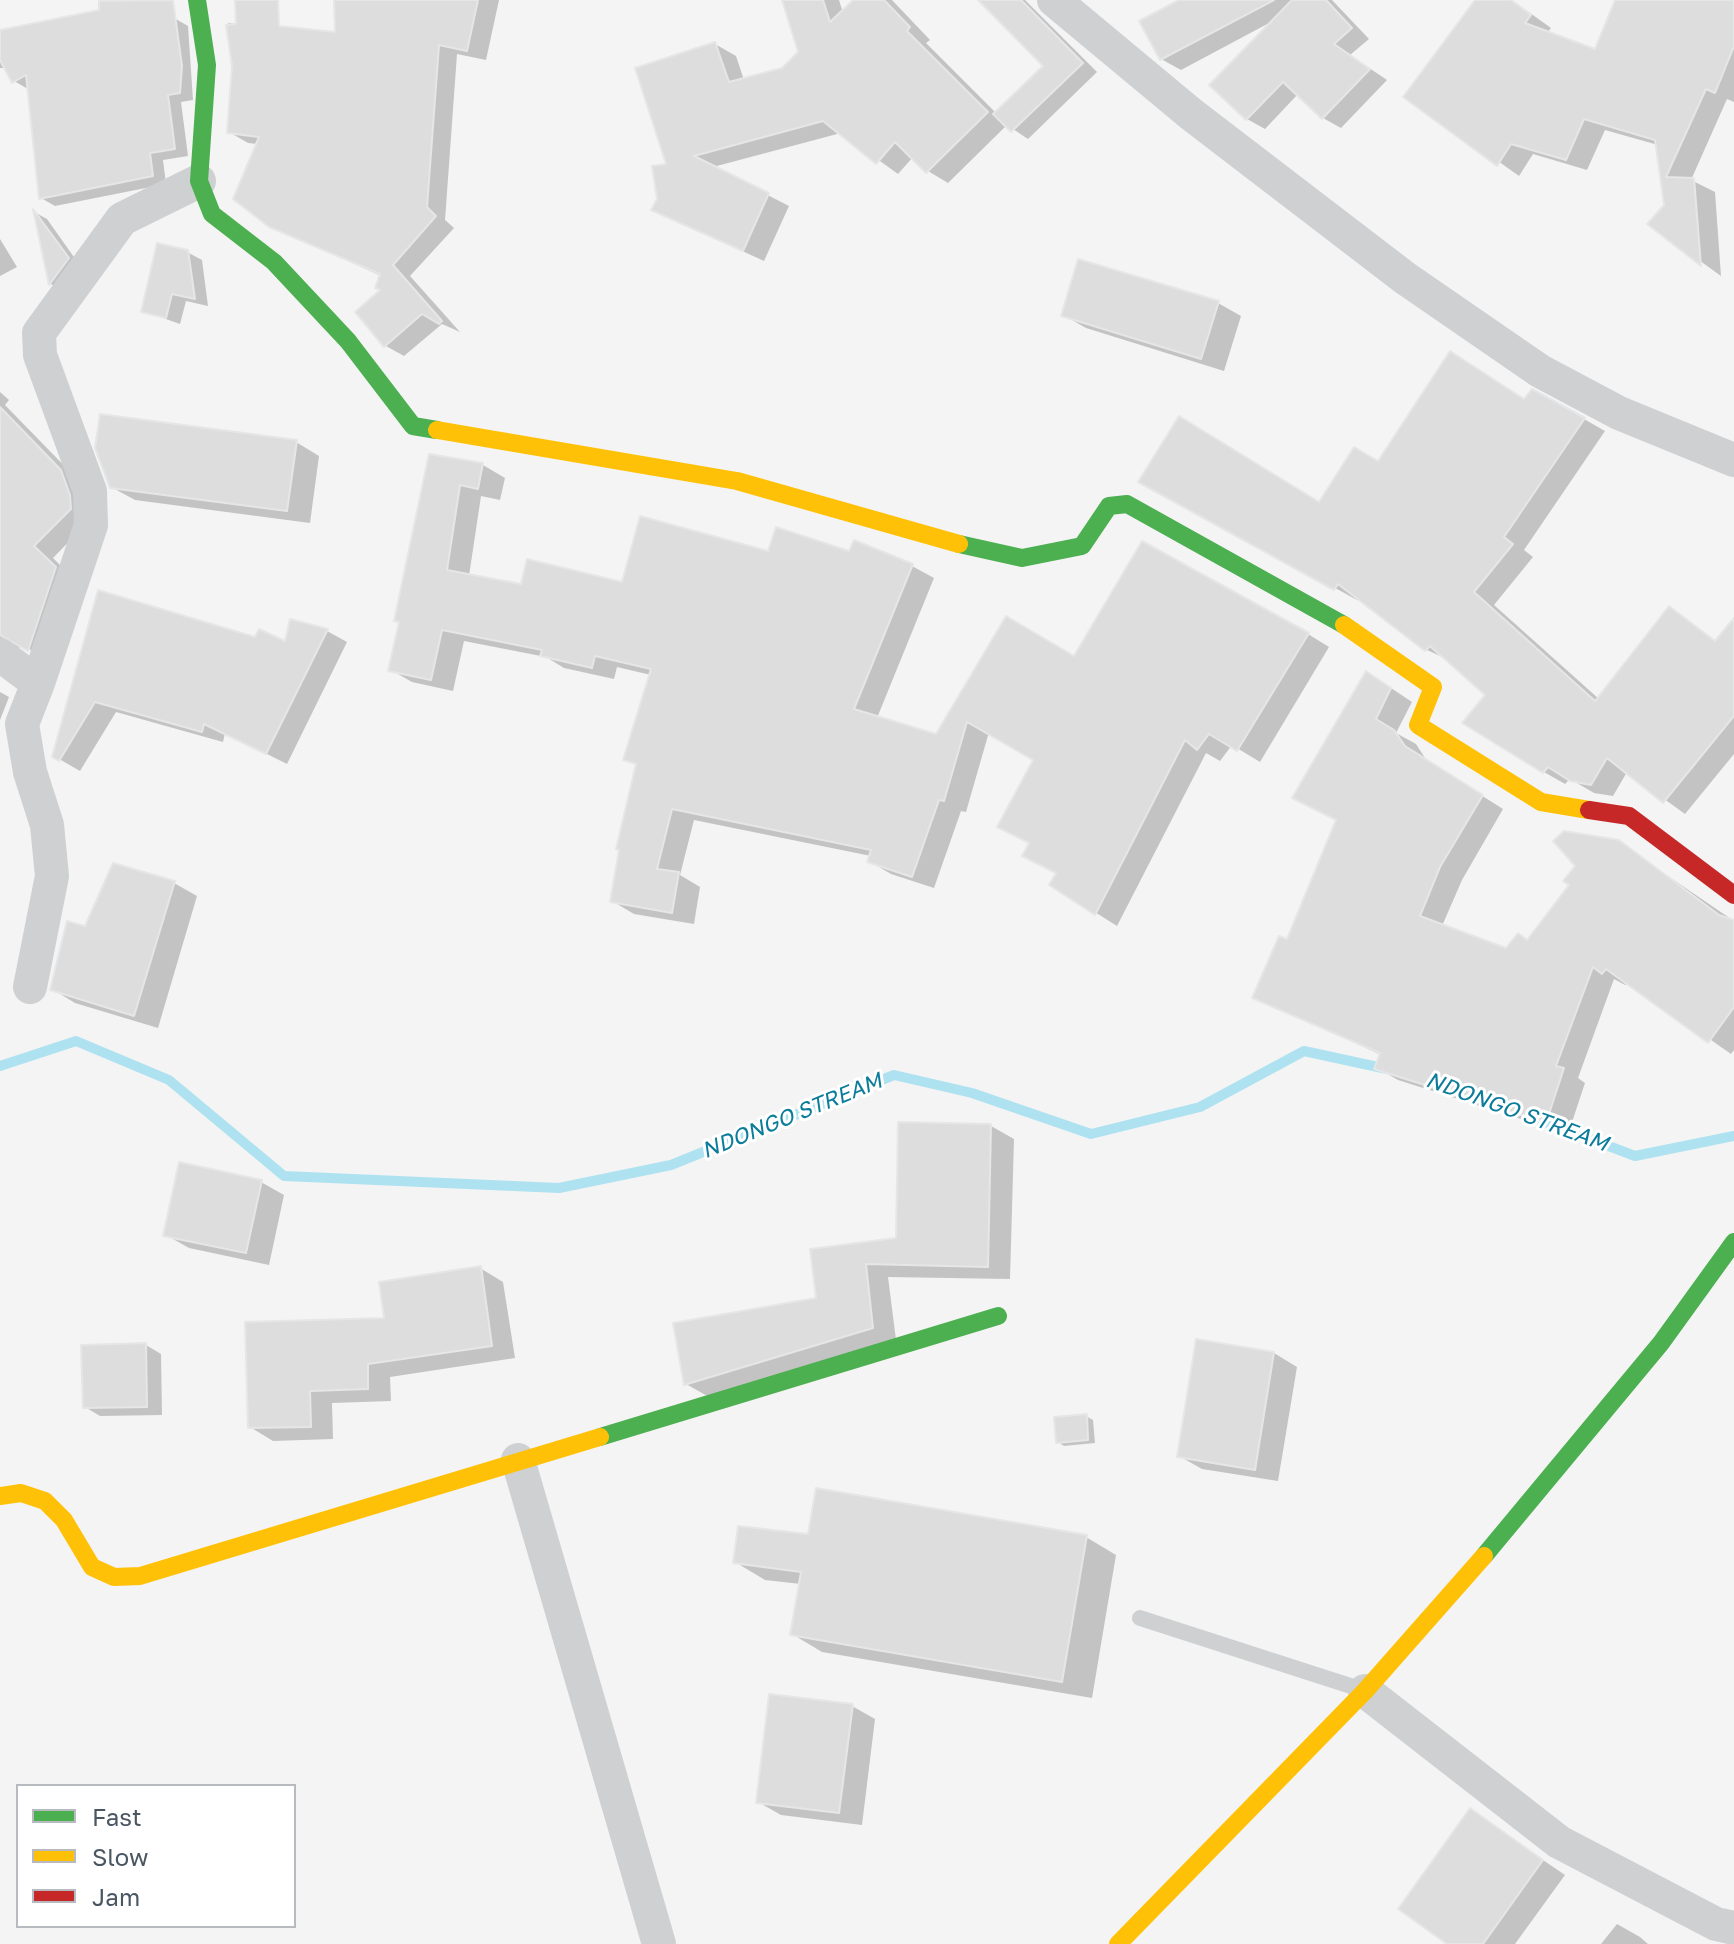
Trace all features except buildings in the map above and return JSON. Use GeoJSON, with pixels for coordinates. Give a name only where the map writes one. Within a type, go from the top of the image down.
{"type":"FeatureCollection","features":[{"type":"Feature","properties":{"kind":"street"},"geometry":{"type":"LineString","coordinates":[[197,0],[207,65],[199,181],[212,214],[274,262],[348,341],[413,426],[737,481],[987,552],[1022,558],[1082,546],[1109,506],[1127,504],[1332,617],[1433,687],[1418,725],[1541,802],[1629,816],[1734,895]]}},
{"type":"Feature","properties":{"kind":"street"},"geometry":{"type":"LineString","coordinates":[[1054,0],[1191,114],[1405,278],[1540,371],[1619,413],[1734,460]]}},
{"type":"Feature","properties":{"kind":"street"},"geometry":{"type":"LineString","coordinates":[[30,987],[52,876],[47,825],[30,772],[22,724],[91,525],[90,491],[40,355],[39,333],[122,219],[199,181]]}},
{"type":"Feature","properties":{"kind":"street"},"geometry":{"type":"LineString","coordinates":[[0,655],[38,683]]}},
{"type":"Feature","properties":{"kind":"street"},"geometry":{"type":"LineString","coordinates":[[1118,1944],[1365,1691],[1661,1343],[1734,1242]]}},
{"type":"Feature","properties":{"kind":"street"},"geometry":{"type":"LineString","coordinates":[[0,1496],[21,1493],[45,1501],[64,1520],[92,1567],[114,1577],[140,1576],[998,1316]]}},
{"type":"Feature","properties":{"kind":"street"},"geometry":{"type":"LineString","coordinates":[[518,1460],[659,1944]]}},
{"type":"Feature","properties":{"kind":"street"},"geometry":{"type":"LineString","coordinates":[[1365,1691],[1559,1842],[1716,1924],[1734,1928]]}},
{"type":"Feature","properties":{"kind":"lane"},"geometry":{"type":"LineString","coordinates":[[1140,1618],[1365,1691]]}},
{"type":"Feature","properties":{"kind":"waterway","name":"NDONGO STREAM"},"geometry":{"type":"LineString","coordinates":[[0,1066],[76,1041],[169,1080],[284,1176],[559,1188],[671,1165],[894,1075],[972,1093],[1091,1134],[1200,1107],[1304,1051],[1387,1069]]}},
{"type":"Feature","properties":{"kind":"waterway","name":"NDONGO STREAM"},"geometry":{"type":"LineString","coordinates":[[1535,1118],[1635,1156],[1734,1136]]}},
{"type":"Feature","properties":{"kind":"traffic: fast"},"geometry":{"type":"LineString","coordinates":[[197,0],[207,65],[199,181],[212,214],[274,262],[348,341],[413,426],[437,430]]}},
{"type":"Feature","properties":{"kind":"traffic: fast"},"geometry":{"type":"LineString","coordinates":[[959,544],[1022,558],[1082,546],[1109,506],[1127,504],[1344,625]]}},
{"type":"Feature","properties":{"kind":"traffic: fast"},"geometry":{"type":"LineString","coordinates":[[1484,1556],[1661,1343],[1734,1242]]}},
{"type":"Feature","properties":{"kind":"traffic: fast"},"geometry":{"type":"LineString","coordinates":[[600,1437],[998,1316]]}},
{"type":"Feature","properties":{"kind":"traffic: slow"},"geometry":{"type":"LineString","coordinates":[[437,430],[737,481],[959,544]]}},
{"type":"Feature","properties":{"kind":"traffic: slow"},"geometry":{"type":"LineString","coordinates":[[1344,625],[1433,687],[1418,725],[1541,802],[1589,810]]}},
{"type":"Feature","properties":{"kind":"traffic: slow"},"geometry":{"type":"LineString","coordinates":[[0,1496],[21,1493],[45,1501],[64,1520],[92,1567],[114,1577],[140,1576],[600,1437]]}},
{"type":"Feature","properties":{"kind":"traffic: slow"},"geometry":{"type":"LineString","coordinates":[[1118,1944],[1365,1691],[1484,1556]]}},
{"type":"Feature","properties":{"kind":"traffic: jam"},"geometry":{"type":"LineString","coordinates":[[1589,810],[1629,816],[1734,895]]}}]}
